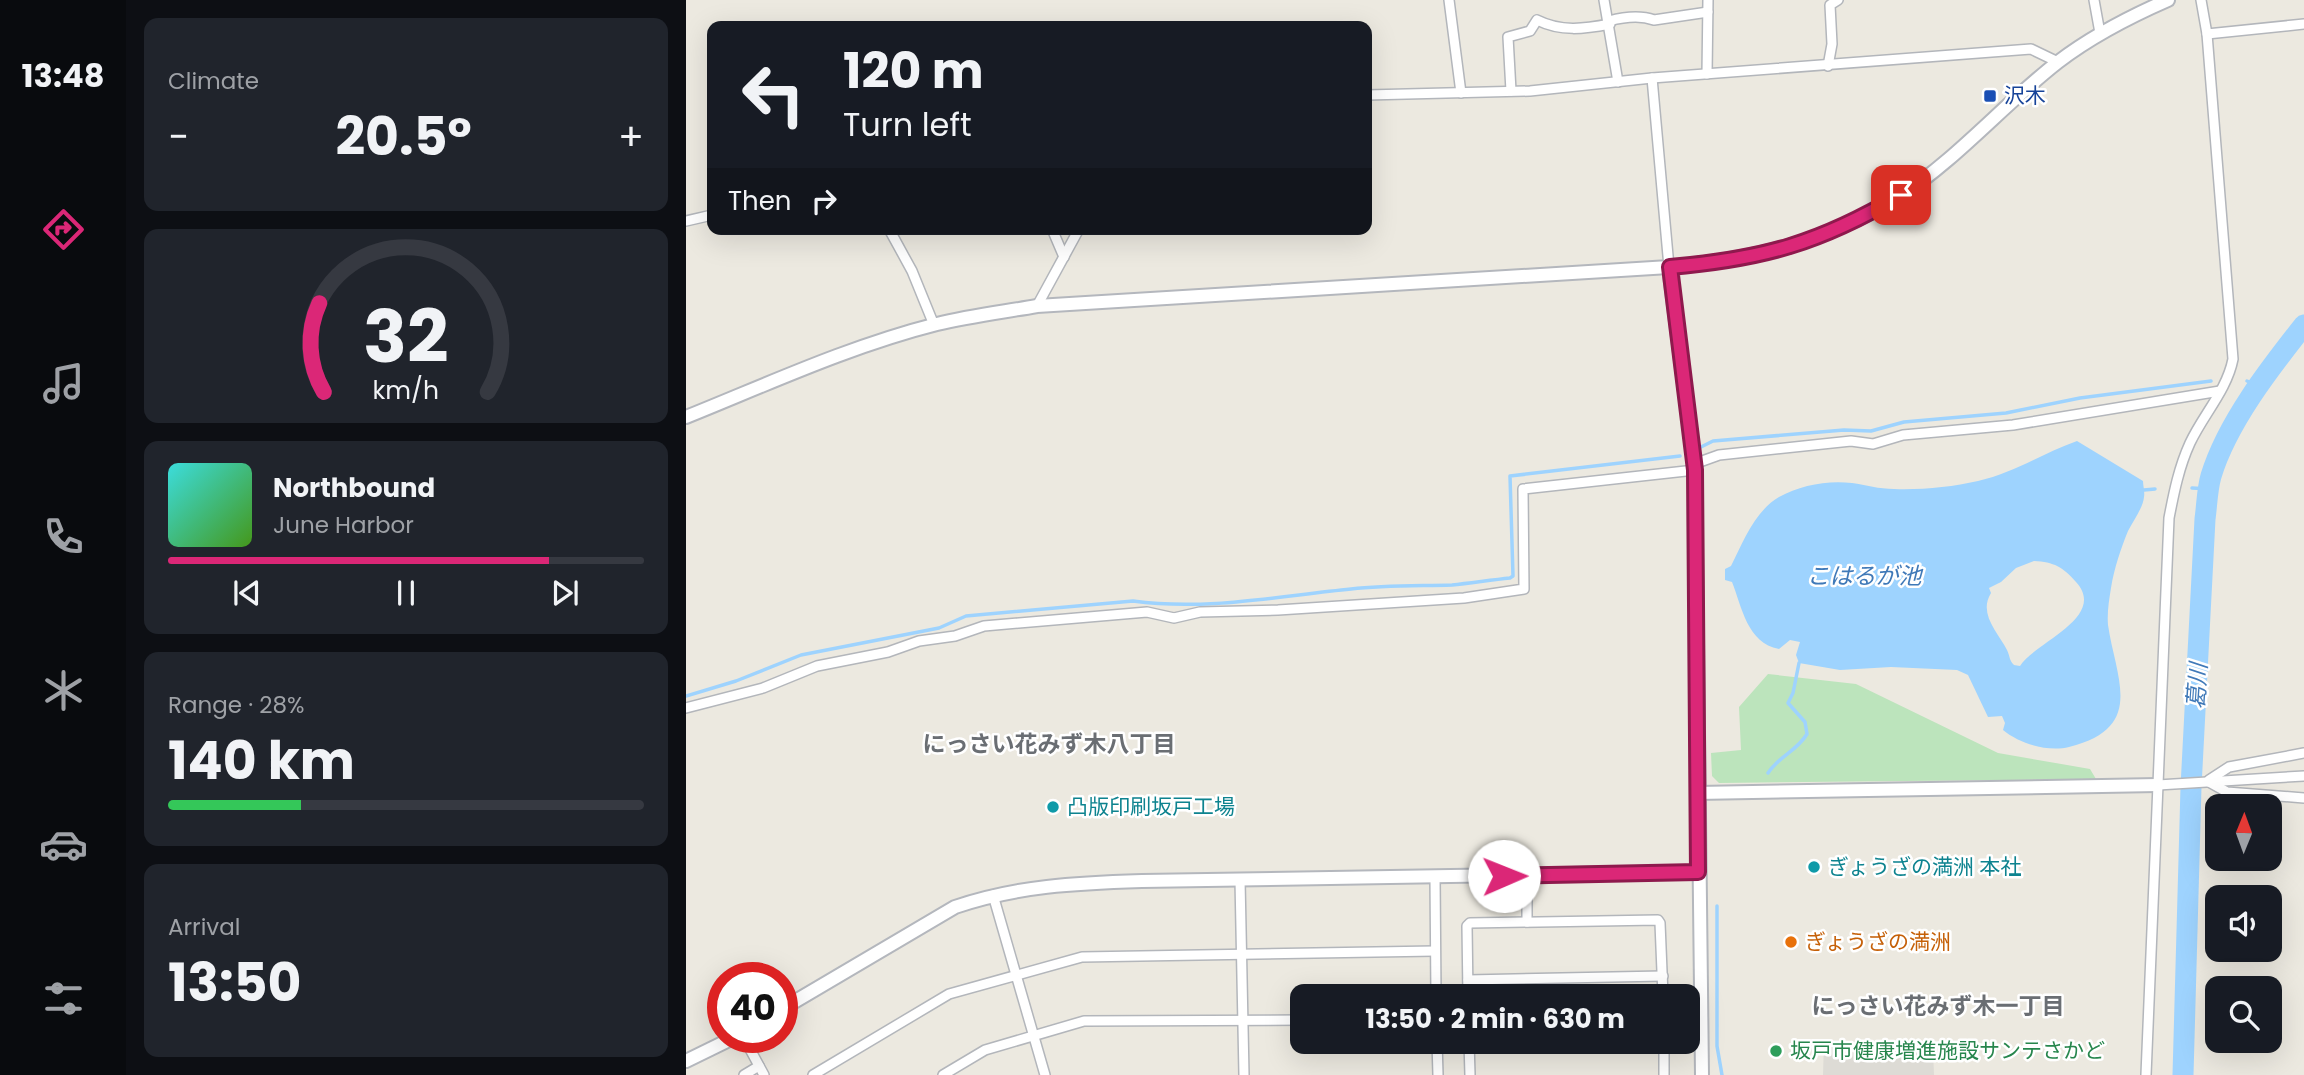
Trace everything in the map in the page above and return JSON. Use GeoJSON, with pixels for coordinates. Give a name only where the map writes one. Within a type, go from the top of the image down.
{"type":"FeatureCollection","features":[{"type":"Feature","properties":{"kind":"street"},"geometry":{"type":"LineString","coordinates":[[1449,0],[1461,93]]}},
{"type":"Feature","properties":{"kind":"street"},"geometry":{"type":"LineString","coordinates":[[1604,0],[1618,82]]}},
{"type":"Feature","properties":{"kind":"street"},"geometry":{"type":"LineString","coordinates":[[1707,75],[1708,0]]}},
{"type":"Feature","properties":{"kind":"street"},"geometry":{"type":"LineString","coordinates":[[1829,65],[1832,44],[1830,5],[1838,0]]}},
{"type":"Feature","properties":{"kind":"street"},"geometry":{"type":"LineString","coordinates":[[2094,0],[2100,33]]}},
{"type":"Feature","properties":{"kind":"street"},"geometry":{"type":"LineString","coordinates":[[686,417],[816,364],[934,325],[1037,306],[1670,267],[1762,255],[1811,240],[1853,222],[1901,195],[1928,175],[2058,62],[2100,33],[2168,0]]}},
{"type":"Feature","properties":{"kind":"street"},"geometry":{"type":"LineString","coordinates":[[2146,1075],[2164,784],[2166,569],[2171,506],[2190,443],[2228,378],[2233,359],[2207,34],[2201,0]]}},
{"type":"Feature","properties":{"kind":"street"},"geometry":{"type":"LineString","coordinates":[[1511,91],[1508,37],[1530,31],[1537,20],[1571,29],[1609,23],[1620,18],[1646,17],[1654,20],[1708,12]]}},
{"type":"Feature","properties":{"kind":"street"},"geometry":{"type":"LineString","coordinates":[[2207,34],[2304,24]]}},
{"type":"Feature","properties":{"kind":"street"},"geometry":{"type":"LineString","coordinates":[[1372,96],[1511,91],[2031,49],[2058,62]]}},
{"type":"Feature","properties":{"kind":"street"},"geometry":{"type":"LineString","coordinates":[[1652,78],[1670,267],[1694,467],[1702,1075]]}},
{"type":"Feature","properties":{"kind":"street"},"geometry":{"type":"LineString","coordinates":[[686,221],[707,216]]}},
{"type":"Feature","properties":{"kind":"street"},"geometry":{"type":"LineString","coordinates":[[892,235],[912,271],[934,325]]}},
{"type":"Feature","properties":{"kind":"street"},"geometry":{"type":"LineString","coordinates":[[1054,235],[1063,257]]}},
{"type":"Feature","properties":{"kind":"street"},"geometry":{"type":"LineString","coordinates":[[1037,306],[1076,235]]}},
{"type":"Feature","properties":{"kind":"street"},"geometry":{"type":"LineString","coordinates":[[686,708],[763,688],[817,666],[888,652],[919,641],[955,636],[984,626],[1147,611],[1174,618],[1200,612],[1278,610],[1464,598],[1524,589],[1523,489],[1694,467],[1719,456],[1852,440],[1869,444],[1903,435],[2013,425],[2220,391]]}},
{"type":"Feature","properties":{"kind":"street"},"geometry":{"type":"LineString","coordinates":[[2206,781],[2229,767],[2304,753]]}},
{"type":"Feature","properties":{"kind":"street"},"geometry":{"type":"LineString","coordinates":[[1697,793],[2164,784],[2304,776]]}},
{"type":"Feature","properties":{"kind":"street"},"geometry":{"type":"LineString","coordinates":[[2206,781],[2227,792],[2304,798]]}},
{"type":"Feature","properties":{"kind":"street"},"geometry":{"type":"LineString","coordinates":[[798,1000],[955,907],[993,895],[1052,885],[1698,872]]}},
{"type":"Feature","properties":{"kind":"street"},"geometry":{"type":"LineString","coordinates":[[1527,876],[1527,922]]}},
{"type":"Feature","properties":{"kind":"street"},"geometry":{"type":"LineString","coordinates":[[1435,877],[1436,984]]}},
{"type":"Feature","properties":{"kind":"street"},"geometry":{"type":"LineString","coordinates":[[1240,880],[1244,1075]]}},
{"type":"Feature","properties":{"kind":"street"},"geometry":{"type":"LineString","coordinates":[[993,895],[1045,1075]]}},
{"type":"Feature","properties":{"kind":"street"},"geometry":{"type":"LineString","coordinates":[[1468,984],[1468,924],[1658,920],[1663,984]]}},
{"type":"Feature","properties":{"kind":"street"},"geometry":{"type":"LineString","coordinates":[[813,1075],[949,994],[1082,957],[1435,951]]}},
{"type":"Feature","properties":{"kind":"street"},"geometry":{"type":"LineString","coordinates":[[1468,980],[1663,976]]}},
{"type":"Feature","properties":{"kind":"street"},"geometry":{"type":"LineString","coordinates":[[943,1075],[985,1050],[1084,1021],[1290,1020]]}},
{"type":"Feature","properties":{"kind":"street"},"geometry":{"type":"LineString","coordinates":[[686,1061],[707,1051]]}},
{"type":"Feature","properties":{"kind":"street"},"geometry":{"type":"LineString","coordinates":[[744,1075],[761,1071],[752,1053]]}},
{"type":"Feature","properties":{"kind":"street"},"geometry":{"type":"LineString","coordinates":[[1437,1054],[1438,1075]]}},
{"type":"Feature","properties":{"kind":"street"},"geometry":{"type":"LineString","coordinates":[[1469,1054],[1470,1075]]}},
{"type":"Feature","properties":{"kind":"street"},"geometry":{"type":"LineString","coordinates":[[1664,1054],[1664,1075]]}},
{"type":"Feature","properties":{"kind":"shaded area"},"geometry":{"type":"Polygon","coordinates":[[[1824,1042],[1883,1042],[1884,1051],[1933,1051],[1934,1075],[1823,1075],[1824,1042]]]}},
{"type":"Feature","properties":{"kind":"green space"},"geometry":{"type":"Polygon","coordinates":[[[1768,674],[1856,684],[1998,753],[2090,769],[2096,779],[1719,783],[1712,776],[1711,753],[1741,750],[1739,707],[1768,674]]]}},
{"type":"Feature","properties":{"kind":"water","name":"こはるが池"},"geometry":{"type":"Polygon","coordinates":[[[2077,441],[2143,481],[2144,491],[2142,506],[2128,531],[2118,559],[2109,602],[2108,625],[2119,682],[2117,714],[2109,728],[2093,739],[2069,747],[2052,748],[2034,746],[2018,739],[2003,730],[2005,723],[2002,716],[1988,717],[1968,675],[1957,670],[1891,667],[1840,670],[1799,663],[1796,655],[1800,642],[1790,640],[1779,649],[1760,640],[1747,623],[1732,582],[1725,580],[1725,569],[1731,566],[1745,537],[1763,510],[1779,497],[1796,489],[1833,482],[1894,489],[1958,485],[2004,473],[2077,441]],[[2034,561],[2016,568],[2001,582],[1989,588],[1991,593],[1988,616],[2014,665],[2020,666],[2066,628],[2083,607],[2083,595],[2076,582],[2058,566],[2034,561]]]}},
{"type":"Feature","properties":{"kind":"waterway","name":"葛川"},"geometry":{"type":"LineString","coordinates":[[2183,1075],[2191,787],[2209,487],[2218,456],[2238,416],[2304,325]]}},
{"type":"Feature","properties":{"kind":"waterway"},"geometry":{"type":"LineString","coordinates":[[1701,447],[1713,441],[1844,430],[1871,431],[1904,422],[2006,413],[2080,398],[2211,381]]}},
{"type":"Feature","properties":{"kind":"waterway"},"geometry":{"type":"LineString","coordinates":[[2247,381],[2257,385]]}},
{"type":"Feature","properties":{"kind":"waterway"},"geometry":{"type":"LineString","coordinates":[[686,696],[736,681],[801,655],[939,628],[966,616],[1133,601],[1160,604],[1215,603],[1364,588],[1452,585],[1510,578],[1513,576],[1510,476],[1680,456]]}},
{"type":"Feature","properties":{"kind":"waterway"},"geometry":{"type":"LineString","coordinates":[[2192,488],[2209,489]]}},
{"type":"Feature","properties":{"kind":"waterway"},"geometry":{"type":"LineString","coordinates":[[2144,490],[2155,489]]}},
{"type":"Feature","properties":{"kind":"waterway"},"geometry":{"type":"LineString","coordinates":[[1768,773],[1807,734],[1805,722],[1788,703],[1793,693],[1799,663]]}},
{"type":"Feature","properties":{"kind":"waterway"},"geometry":{"type":"LineString","coordinates":[[1717,906],[1717,1046],[1722,1075]]}},
{"type":"Feature","properties":{"kind":"place","name":"沢木"},"geometry":{"type":"Point","coordinates":[1990,96]}},
{"type":"Feature","properties":{"kind":"place","name":"凸版印刷坂戸工場"},"geometry":{"type":"Point","coordinates":[1053,807]}},
{"type":"Feature","properties":{"kind":"place","name":"ぎょうざの満洲 本社"},"geometry":{"type":"Point","coordinates":[1814,867]}},
{"type":"Feature","properties":{"kind":"place","name":"ぎょうざの満洲"},"geometry":{"type":"Point","coordinates":[1791,942]}},
{"type":"Feature","properties":{"kind":"place","name":"坂戸市健康増進施設サンテさかど"},"geometry":{"type":"Point","coordinates":[1776,1051]}},
{"type":"Feature","properties":{"kind":"district","name":"にっさい花みず木八丁目"},"geometry":{"type":"Point","coordinates":[1049,744]}},
{"type":"Feature","properties":{"kind":"district","name":"にっさい花みず木一丁目"},"geometry":{"type":"Point","coordinates":[1938,1006]}},
{"type":"Feature","properties":{"kind":"route"},"geometry":{"type":"LineString","coordinates":[[1504,876],[1698,872],[1695,470],[1670,267],[1737,260],[1787,248],[1853,222],[1901,195]]}}]}
